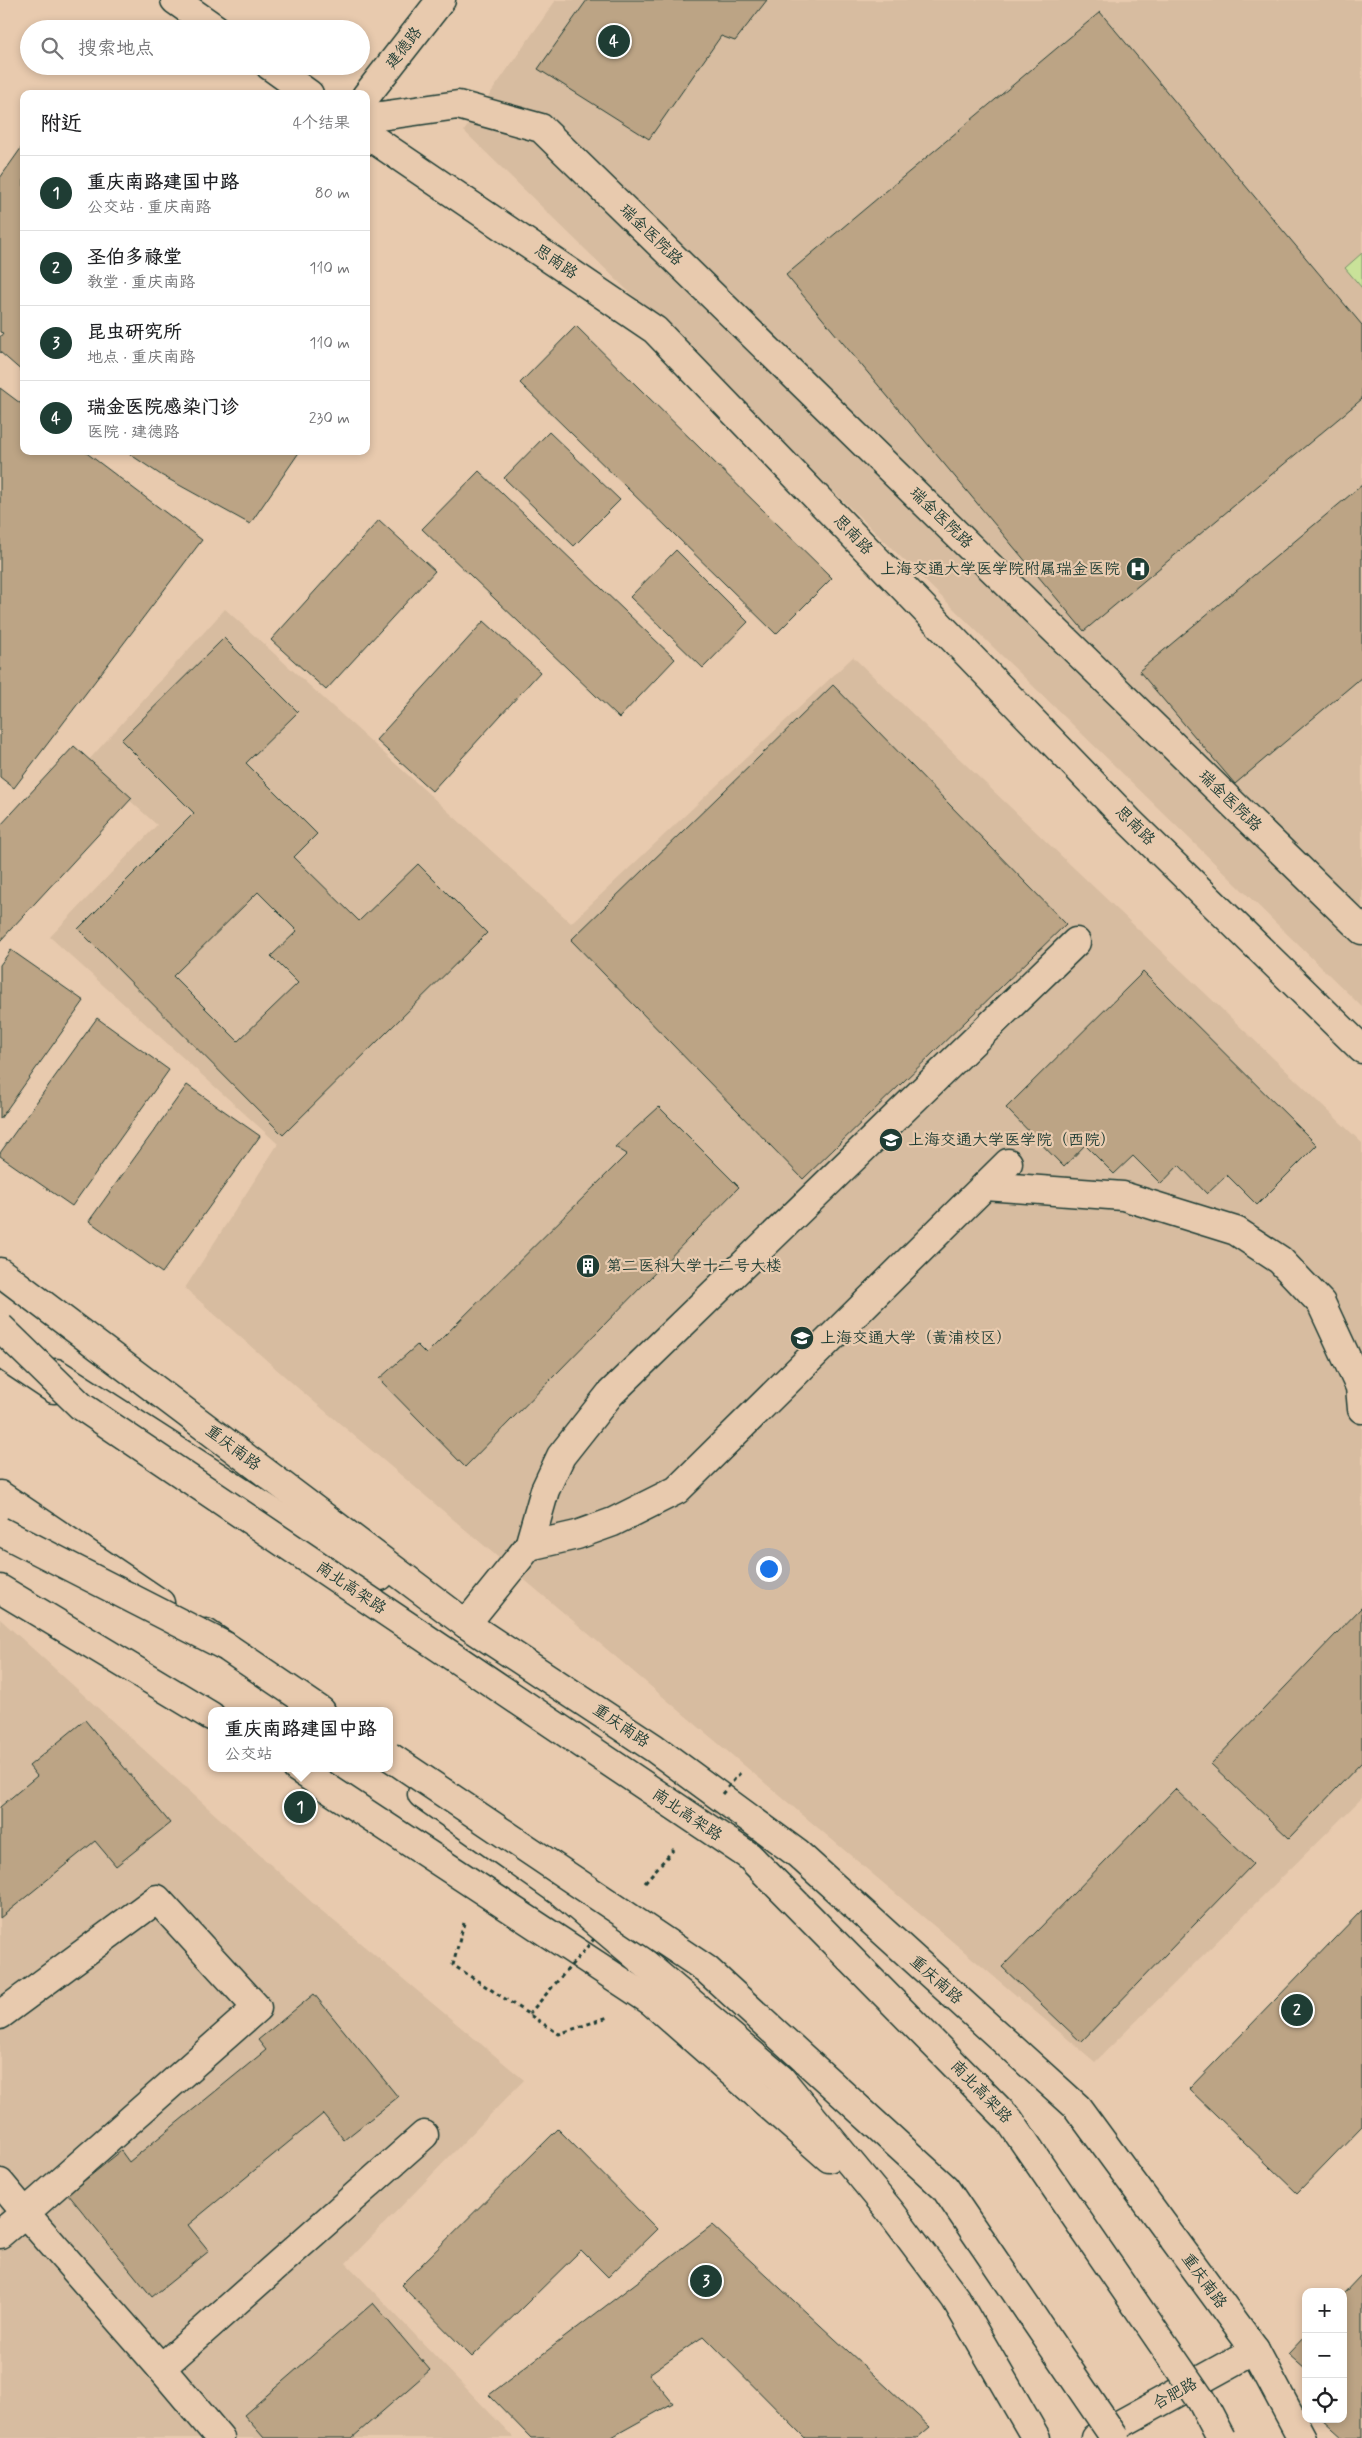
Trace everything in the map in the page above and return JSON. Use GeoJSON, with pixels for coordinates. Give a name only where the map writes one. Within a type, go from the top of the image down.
{"type":"FeatureCollection","features":[{"type":"Feature","properties":{"kind":"main road"},"geometry":{"type":"LineString","coordinates":[[175,0],[203,20]]}},
{"type":"Feature","properties":{"kind":"main road","name":"建德路"},"geometry":{"type":"LineString","coordinates":[[370,91],[442,0]]}},
{"type":"Feature","properties":{"kind":"main road"},"geometry":{"type":"LineString","coordinates":[[283,75],[303,90]]}},
{"type":"Feature","properties":{"kind":"main road","name":"瑞金医院路"},"geometry":{"type":"LineString","coordinates":[[370,117],[458,105],[541,128],[1362,930]]}},
{"type":"Feature","properties":{"kind":"main road","name":"思南路"},"geometry":{"type":"LineString","coordinates":[[370,137],[656,330],[1129,821],[1362,1049]]}},
{"type":"Feature","properties":{"kind":"main road"},"geometry":{"type":"LineString","coordinates":[[466,1624],[529,1546],[545,1490],[561,1456],[610,1394],[1076,942]]}},
{"type":"Feature","properties":{"kind":"main road"},"geometry":{"type":"LineString","coordinates":[[529,1546],[577,1535],[613,1522],[677,1490],[1008,1164]]}},
{"type":"Feature","properties":{"kind":"main road"},"geometry":{"type":"LineString","coordinates":[[985,1186],[1123,1196],[1236,1231],[1280,1260],[1321,1303],[1360,1387],[1362,1409]]}},
{"type":"Feature","properties":{"kind":"main road","name":"重庆南路"},"geometry":{"type":"LineString","coordinates":[[0,1272],[466,1624],[654,1748],[798,1854],[1077,2106],[1255,2350],[1302,2438]]}},
{"type":"Feature","properties":{"kind":"main road"},"geometry":{"type":"LineString","coordinates":[[0,1327],[81,1406]]}},
{"type":"Feature","properties":{"kind":"main road","name":"重庆南路"},"geometry":{"type":"LineString","coordinates":[[0,1337],[320,1543],[466,1624]]}},
{"type":"Feature","properties":{"kind":"main road","name":"南北高架路"},"geometry":{"type":"LineString","coordinates":[[0,1353],[748,1856],[1010,2121],[1201,2400],[1221,2438]]}},
{"type":"Feature","properties":{"kind":"main road"},"geometry":{"type":"LineString","coordinates":[[0,1495],[315,1707]]}},
{"type":"Feature","properties":{"kind":"main road"},"geometry":{"type":"LineString","coordinates":[[0,1513],[229,1657],[299,1707]]}},
{"type":"Feature","properties":{"kind":"main road"},"geometry":{"type":"LineString","coordinates":[[0,1532],[227,1648]]}},
{"type":"Feature","properties":{"kind":"main road"},"geometry":{"type":"LineString","coordinates":[[0,1588],[208,1714]]}},
{"type":"Feature","properties":{"kind":"main road"},"geometry":{"type":"LineString","coordinates":[[393,1759],[706,1969],[945,2188],[1115,2438]]}},
{"type":"Feature","properties":{"kind":"main road"},"geometry":{"type":"LineString","coordinates":[[303,1772],[651,2001],[890,2212]]}},
{"type":"Feature","properties":{"kind":"main road"},"geometry":{"type":"LineString","coordinates":[[392,1772],[562,1893],[781,2079],[890,2212],[955,2298],[1036,2438]]}},
{"type":"Feature","properties":{"kind":"main road"},"geometry":{"type":"LineString","coordinates":[[0,2015],[157,1899],[257,2008],[0,2234]]}},
{"type":"Feature","properties":{"kind":"main road"},"geometry":{"type":"LineString","coordinates":[[160,2368],[424,2135]]}},
{"type":"Feature","properties":{"kind":"main road"},"geometry":{"type":"LineString","coordinates":[[0,2183],[220,2438]]}},
{"type":"Feature","properties":{"kind":"main road","name":"合肥路"},"geometry":{"type":"LineString","coordinates":[[1095,2438],[1255,2350]]}},
{"type":"Feature","properties":{"kind":"path"},"geometry":{"type":"LineString","coordinates":[[453,1965],[559,2034]]}},
{"type":"Feature","properties":{"kind":"shaded area","name":"上海交通大学医学院附属瑞金医院"},"geometry":{"type":"Polygon","coordinates":[[[556,0],[1362,0],[1362,1007],[464,131],[556,0]]]}},
{"type":"Feature","properties":{"kind":"shaded area","name":"上海交通大学（黄浦校区）"},"geometry":{"type":"Polygon","coordinates":[[[225,609],[571,923],[853,657],[1362,1143],[1362,1798],[1095,2062],[299,1389],[185,1288],[278,1144],[50,937],[157,825],[87,762],[225,609]]]}},
{"type":"Feature","properties":{"kind":"shaded area"},"geometry":{"type":"Polygon","coordinates":[[[0,1619],[316,1906],[524,2080],[346,2263],[514,2438],[0,2438],[0,1619]]]}},
{"type":"Feature","properties":{"kind":"green space"},"geometry":{"type":"Polygon","coordinates":[[[1362,253],[1362,288],[1345,268],[1362,253]]]}},
{"type":"Feature","properties":{"kind":"building"},"geometry":{"type":"Polygon","coordinates":[[[587,0],[767,0],[735,41],[721,36],[649,139],[538,69],[587,0]]]}},
{"type":"Feature","properties":{"kind":"building"},"geometry":{"type":"Polygon","coordinates":[[[1100,12],[1362,325],[1362,399],[1084,631],[786,275],[1100,12]]]}},
{"type":"Feature","properties":{"kind":"building"},"geometry":{"type":"Polygon","coordinates":[[[20,150],[20,370],[0,352],[0,337],[3,333],[0,332],[0,178],[20,150]]]}},
{"type":"Feature","properties":{"kind":"building"},"geometry":{"type":"Polygon","coordinates":[[[576,326],[832,578],[776,634],[520,383],[576,326]]]}},
{"type":"Feature","properties":{"kind":"building"},"geometry":{"type":"Polygon","coordinates":[[[0,388],[20,403],[20,455],[89,455],[202,540],[14,788],[0,777],[0,388]]]}},
{"type":"Feature","properties":{"kind":"building"},"geometry":{"type":"Polygon","coordinates":[[[549,432],[620,500],[574,546],[504,478],[549,432]]]}},
{"type":"Feature","properties":{"kind":"building"},"geometry":{"type":"Polygon","coordinates":[[[131,455],[297,455],[250,524],[161,475],[131,455]]]}},
{"type":"Feature","properties":{"kind":"building"},"geometry":{"type":"Polygon","coordinates":[[[479,471],[675,659],[619,718],[422,529],[479,471]]]}},
{"type":"Feature","properties":{"kind":"building"},"geometry":{"type":"Polygon","coordinates":[[[1362,485],[1362,677],[1235,784],[1139,671],[1362,485]]]}},
{"type":"Feature","properties":{"kind":"building"},"geometry":{"type":"Polygon","coordinates":[[[379,520],[435,571],[326,690],[271,640],[379,520]]]}},
{"type":"Feature","properties":{"kind":"building"},"geometry":{"type":"Polygon","coordinates":[[[676,550],[748,622],[703,668],[630,597],[676,550]]]}},
{"type":"Feature","properties":{"kind":"building"},"geometry":{"type":"Polygon","coordinates":[[[484,621],[540,672],[432,791],[376,740],[484,621]]]}},
{"type":"Feature","properties":{"kind":"building"},"geometry":{"type":"Polygon","coordinates":[[[224,638],[298,712],[246,763],[317,834],[294,857],[359,921],[418,864],[487,933],[283,1135],[78,929],[194,813],[121,740],[224,638]],[[258,892],[173,976],[238,1041],[298,983],[271,956],[297,931],[258,892]]]}},
{"type":"Feature","properties":{"kind":"building"},"geometry":{"type":"Polygon","coordinates":[[[833,685],[1066,924],[803,1179],[571,940],[833,685]]]}},
{"type":"Feature","properties":{"kind":"building"},"geometry":{"type":"Polygon","coordinates":[[[74,746],[132,798],[0,941],[0,826],[74,746]]]}},
{"type":"Feature","properties":{"kind":"building"},"geometry":{"type":"Polygon","coordinates":[[[11,950],[84,1001],[0,1119],[0,965],[11,950]]]}},
{"type":"Feature","properties":{"kind":"building"},"geometry":{"type":"Polygon","coordinates":[[[1143,972],[1317,1145],[1257,1205],[1227,1175],[1207,1194],[1179,1165],[1161,1184],[1133,1156],[1114,1174],[1085,1145],[1064,1167],[1006,1108],[1143,972]]]}},
{"type":"Feature","properties":{"kind":"building"},"geometry":{"type":"Polygon","coordinates":[[[97,1018],[169,1070],[72,1206],[0,1156],[0,1153],[97,1018]]]}},
{"type":"Feature","properties":{"kind":"building"},"geometry":{"type":"Polygon","coordinates":[[[187,1085],[260,1136],[162,1273],[89,1221],[187,1085]]]}},
{"type":"Feature","properties":{"kind":"building","name":"第二医科大学十二号大楼"},"geometry":{"type":"Polygon","coordinates":[[[659,1107],[739,1187],[465,1467],[379,1379],[417,1345],[426,1354],[627,1154],[615,1147],[659,1107]]]}},
{"type":"Feature","properties":{"kind":"building"},"geometry":{"type":"Polygon","coordinates":[[[1362,1607],[1362,1762],[1289,1838],[1211,1764],[1362,1607]]]}},
{"type":"Feature","properties":{"kind":"building"},"geometry":{"type":"Polygon","coordinates":[[[85,1720],[170,1823],[116,1866],[95,1841],[0,1918],[0,1807],[37,1776],[29,1766],[85,1720]]]}},
{"type":"Feature","properties":{"kind":"building"},"geometry":{"type":"Polygon","coordinates":[[[1175,1789],[1253,1864],[1081,2042],[1002,1967],[1175,1789]]]}},
{"type":"Feature","properties":{"kind":"building"},"geometry":{"type":"Polygon","coordinates":[[[1362,1910],[1362,2126],[1297,2193],[1189,2089],[1362,1910]]]}},
{"type":"Feature","properties":{"kind":"building"},"geometry":{"type":"Polygon","coordinates":[[[314,1994],[398,2097],[344,2140],[323,2114],[188,2225],[209,2251],[152,2297],[68,2194],[121,2151],[129,2162],[266,2050],[258,2040],[314,1994]]]}},
{"type":"Feature","properties":{"kind":"building"},"geometry":{"type":"Polygon","coordinates":[[[558,2129],[657,2229],[608,2277],[581,2250],[472,2357],[401,2285],[558,2129]]]}},
{"type":"Feature","properties":{"kind":"building"},"geometry":{"type":"Polygon","coordinates":[[[712,2225],[930,2427],[917,2438],[805,2438],[704,2336],[649,2374],[673,2403],[610,2438],[531,2438],[489,2395],[712,2225]]]}},
{"type":"Feature","properties":{"kind":"building"},"geometry":{"type":"Polygon","coordinates":[[[1362,2274],[1362,2438],[1343,2438],[1326,2423],[1347,2423],[1347,2290],[1362,2274]]]}},
{"type":"Feature","properties":{"kind":"building"},"geometry":{"type":"Polygon","coordinates":[[[373,2303],[430,2370],[352,2438],[264,2438],[244,2415],[373,2303]]]}},
{"type":"Feature","properties":{"kind":"building"},"geometry":{"type":"Polygon","coordinates":[[[1302,2339],[1302,2366],[1288,2354],[1302,2339]]]}},
{"type":"Feature","properties":{"kind":"place","name":"瑞金医院感染门诊"},"geometry":{"type":"Point","coordinates":[614,41]}},
{"type":"Feature","properties":{"kind":"place","name":"上海交通大学医学院附属瑞金医院"},"geometry":{"type":"Point","coordinates":[1138,569]}},
{"type":"Feature","properties":{"kind":"place","name":"上海交通大学医学院（西院）"},"geometry":{"type":"Point","coordinates":[891,1140]}},
{"type":"Feature","properties":{"kind":"place","name":"第二医科大学十二号大楼"},"geometry":{"type":"Point","coordinates":[588,1266]}},
{"type":"Feature","properties":{"kind":"place","name":"上海交通大学（黄浦校区）"},"geometry":{"type":"Point","coordinates":[802,1338]}},
{"type":"Feature","properties":{"kind":"place","name":"重庆南路建国中路"},"geometry":{"type":"Point","coordinates":[300,1807]}},
{"type":"Feature","properties":{"kind":"place","name":"圣伯多禄堂"},"geometry":{"type":"Point","coordinates":[1297,2010]}},
{"type":"Feature","properties":{"kind":"place","name":"昆虫研究所"},"geometry":{"type":"Point","coordinates":[706,2281]}}]}
